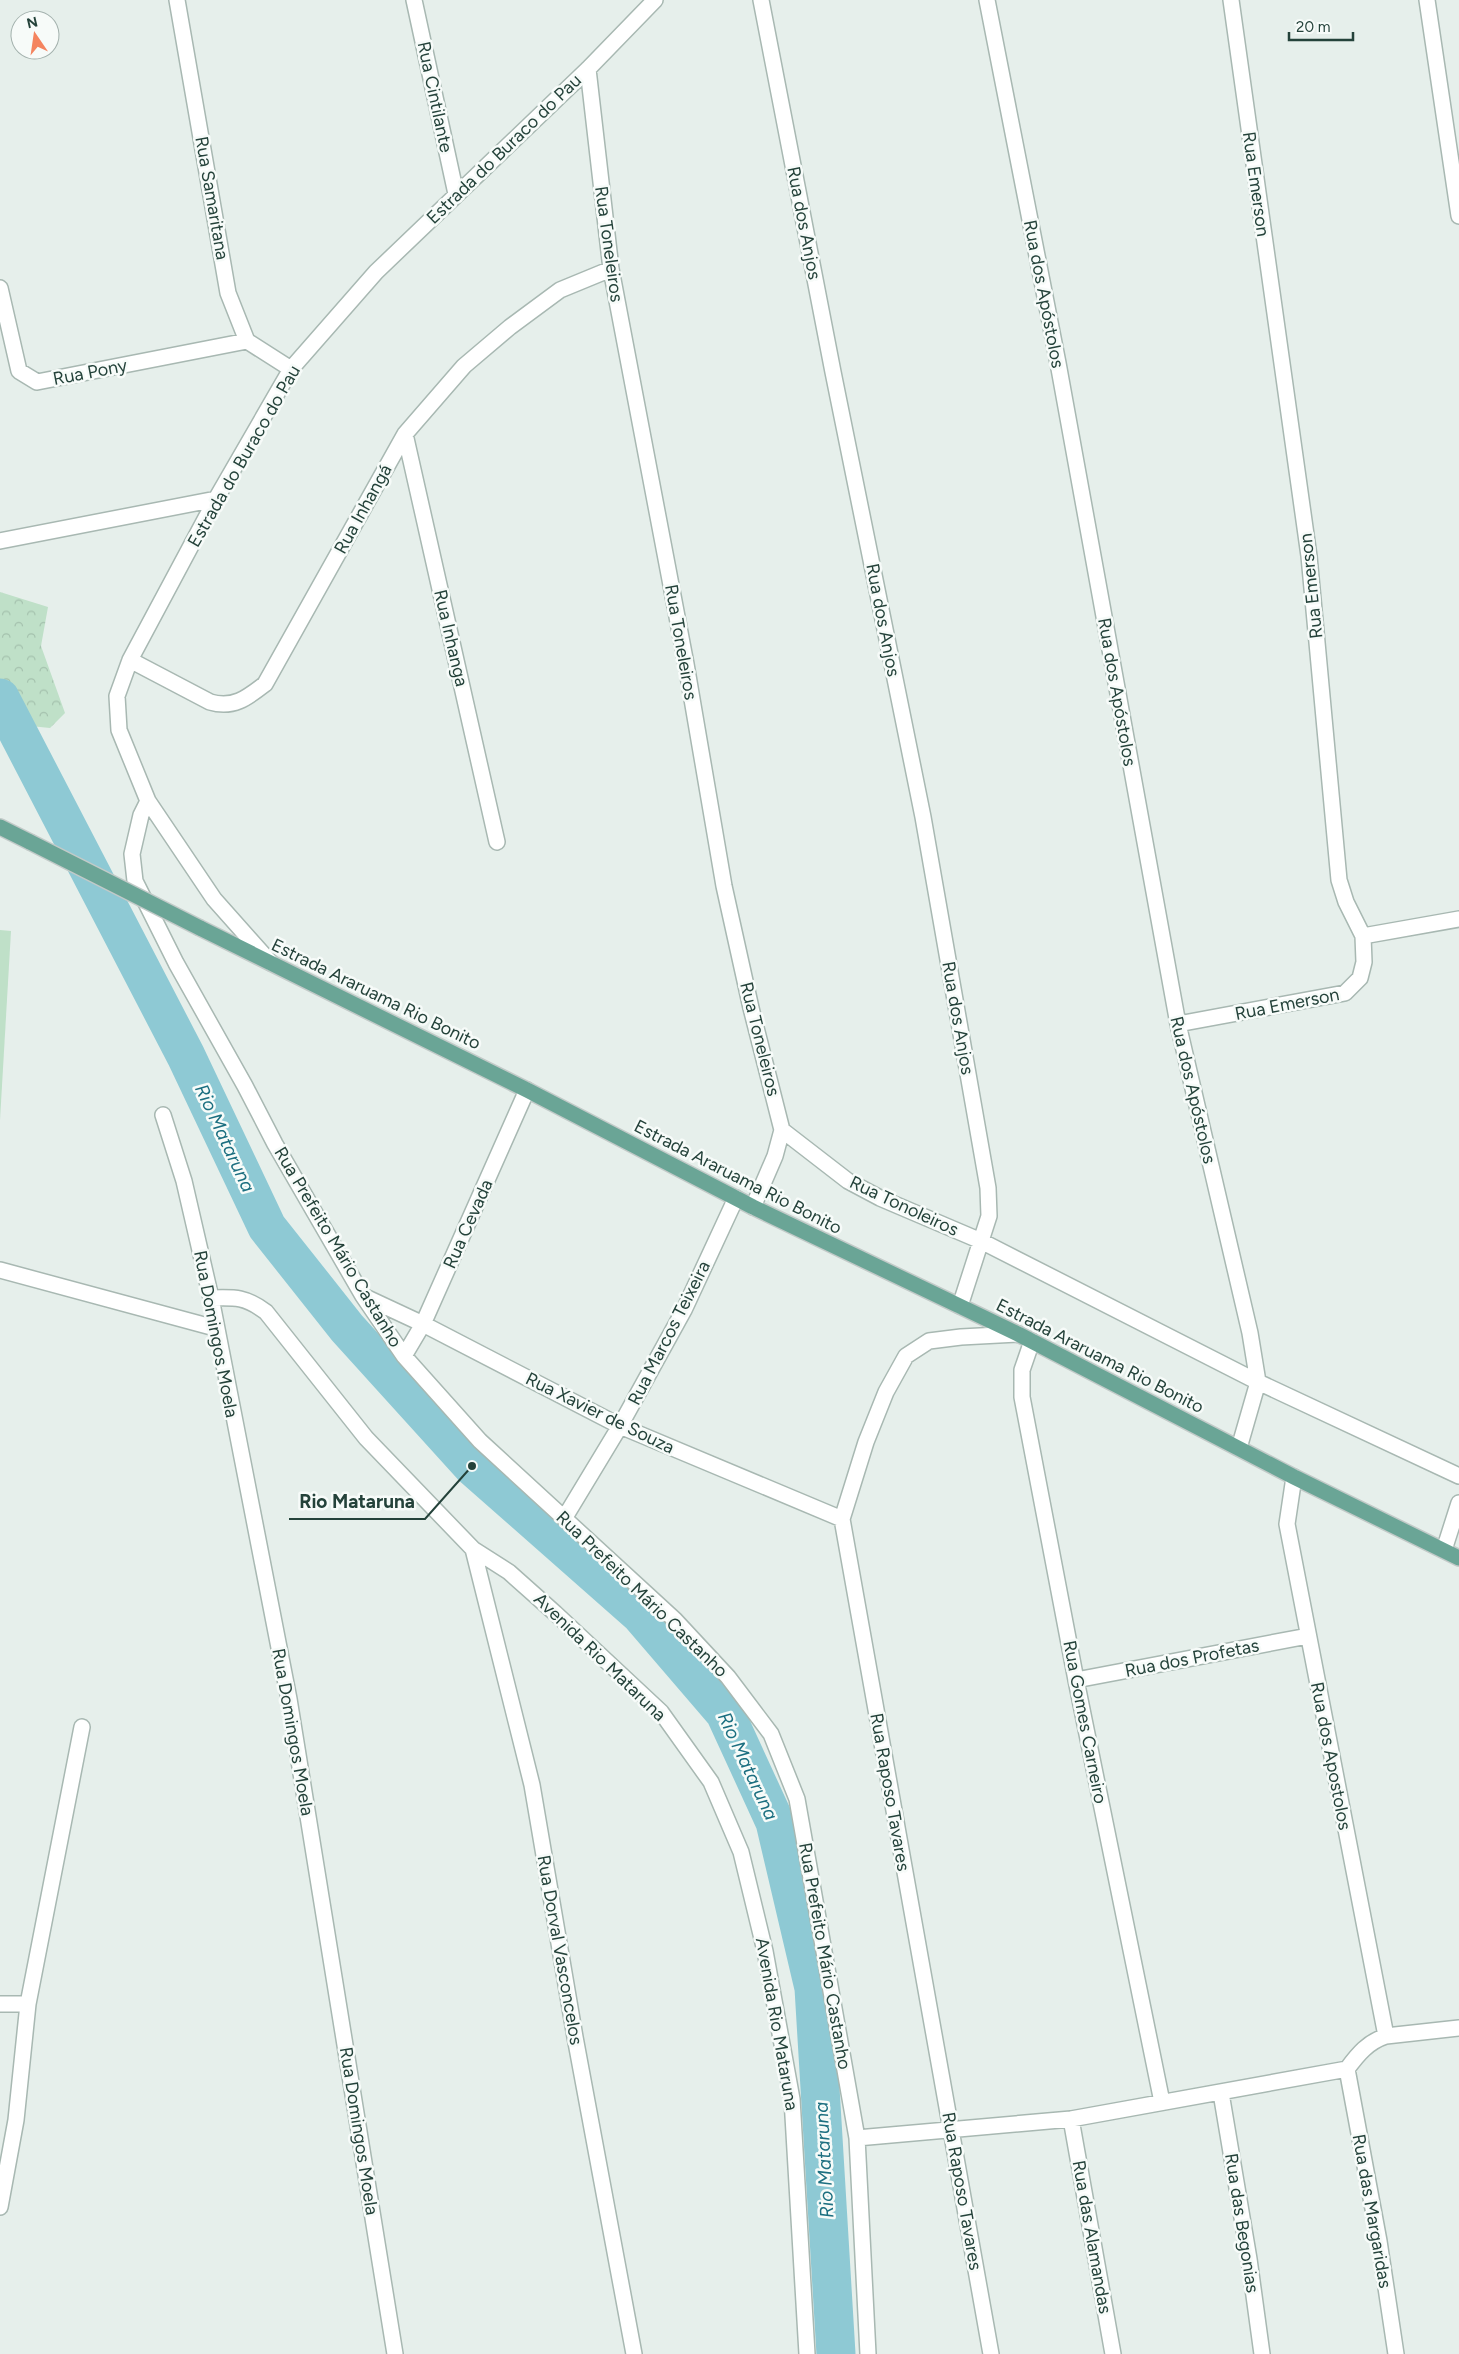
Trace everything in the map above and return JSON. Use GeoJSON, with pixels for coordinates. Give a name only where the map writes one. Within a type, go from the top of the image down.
{"type":"FeatureCollection","features":[{"type":"Feature","properties":{"kind":"main road","name":"Estrada Araruama Rio Bonito"},"geometry":{"type":"LineString","coordinates":[[0,827],[526,1090],[753,1207],[1025,1337],[1294,1477],[1459,1558]]}},
{"type":"Feature","properties":{"kind":"street","name":"Rua Samaritana"},"geometry":{"type":"LineString","coordinates":[[177,0],[228,293],[247,341]]}},
{"type":"Feature","properties":{"kind":"street","name":"Rua Cintilante"},"geometry":{"type":"LineString","coordinates":[[414,0],[456,194]]}},
{"type":"Feature","properties":{"kind":"street","name":"Rua dos Anjos"},"geometry":{"type":"LineString","coordinates":[[761,0],[924,827],[988,1188],[990,1216],[960,1306]]}},
{"type":"Feature","properties":{"kind":"street","name":"Rua dos Apóstolos"},"geometry":{"type":"LineString","coordinates":[[987,0],[1056,353],[1178,1024],[1250,1333],[1258,1382],[1239,1448]]}},
{"type":"Feature","properties":{"kind":"street","name":"Rua Emerson"},"geometry":{"type":"LineString","coordinates":[[1178,1024],[1345,994],[1360,978],[1364,962],[1363,936],[1346,902],[1339,880],[1309,556],[1231,0]]}},
{"type":"Feature","properties":{"kind":"street"},"geometry":{"type":"LineString","coordinates":[[1428,0],[1459,216]]}},
{"type":"Feature","properties":{"kind":"street","name":"Estrada do Buraco do Pau"},"geometry":{"type":"LineString","coordinates":[[272,964],[214,899],[148,800],[119,730],[117,696],[130,660],[216,500],[291,369],[376,272],[588,69],[652,2]]}},
{"type":"Feature","properties":{"kind":"street","name":"Rua Toneleiros"},"geometry":{"type":"LineString","coordinates":[[588,69],[611,269],[686,664],[724,886],[751,1008],[782,1130],[775,1156],[753,1207]]}},
{"type":"Feature","properties":{"kind":"street","name":"Rua Inhangá"},"geometry":{"type":"LineString","coordinates":[[130,660],[210,702],[222,705],[237,703],[265,684],[405,434],[464,366],[510,327],[560,290],[611,269]]}},
{"type":"Feature","properties":{"kind":"street","name":"Rua Pony"},"geometry":{"type":"LineString","coordinates":[[0,288],[19,371],[36,382],[247,341]]}},
{"type":"Feature","properties":{"kind":"street"},"geometry":{"type":"LineString","coordinates":[[247,341],[291,369]]}},
{"type":"Feature","properties":{"kind":"street","name":"Rua Inhanga"},"geometry":{"type":"LineString","coordinates":[[405,434],[497,842]]}},
{"type":"Feature","properties":{"kind":"street"},"geometry":{"type":"LineString","coordinates":[[0,541],[216,500]]}},
{"type":"Feature","properties":{"kind":"street","name":"Rua Prefeito Mário Castanho"},"geometry":{"type":"LineString","coordinates":[[148,800],[141,815],[132,854],[135,881],[176,963],[245,1086],[275,1144],[364,1296],[404,1356],[480,1442],[565,1517],[675,1620],[728,1677],[771,1734],[797,1798],[858,2138],[868,2354]]}},
{"type":"Feature","properties":{"kind":"street"},"geometry":{"type":"LineString","coordinates":[[1363,936],[1459,918]]}},
{"type":"Feature","properties":{"kind":"street","name":"Rua Cevada"},"geometry":{"type":"LineString","coordinates":[[404,1356],[423,1324],[526,1090]]}},
{"type":"Feature","properties":{"kind":"street","name":"Rua Domingos Moela"},"geometry":{"type":"LineString","coordinates":[[163,1115],[184,1181],[211,1298],[215,1328],[289,1699],[395,2354]]}},
{"type":"Feature","properties":{"kind":"street","name":"Rua Tonoleiros"},"geometry":{"type":"LineString","coordinates":[[782,1130],[848,1181],[880,1198],[981,1241]]}},
{"type":"Feature","properties":{"kind":"street","name":"Rua Marcos Teixeira"},"geometry":{"type":"LineString","coordinates":[[565,1517],[620,1426],[684,1310],[736,1198]]}},
{"type":"Feature","properties":{"kind":"street"},"geometry":{"type":"LineString","coordinates":[[981,1241],[1258,1382],[1459,1476]]}},
{"type":"Feature","properties":{"kind":"street"},"geometry":{"type":"LineString","coordinates":[[0,1270],[215,1328]]}},
{"type":"Feature","properties":{"kind":"street","name":"Rua Xavier de Souza"},"geometry":{"type":"LineString","coordinates":[[364,1296],[423,1324],[620,1426],[842,1519]]}},
{"type":"Feature","properties":{"kind":"street","name":"Avenida Rio Mataruna"},"geometry":{"type":"LineString","coordinates":[[211,1298],[238,1297],[252,1301],[266,1312],[366,1438],[473,1549],[509,1572],[556,1612],[661,1712],[711,1782],[741,1852],[765,1951],[792,2099],[807,2354]]}},
{"type":"Feature","properties":{"kind":"street","name":"Rua Raposo Tavares"},"geometry":{"type":"LineString","coordinates":[[991,2354],[842,1519],[866,1442],[886,1392],[906,1356],[929,1341],[962,1337],[1025,1337]]}},
{"type":"Feature","properties":{"kind":"street","name":"Rua Gomes Carneiro"},"geometry":{"type":"LineString","coordinates":[[1025,1337],[1022,1397],[1076,1680],[1162,2102]]}},
{"type":"Feature","properties":{"kind":"street","name":"Rua dos Apostolos"},"geometry":{"type":"LineString","coordinates":[[1294,1477],[1287,1524],[1386,2036]]}},
{"type":"Feature","properties":{"kind":"street"},"geometry":{"type":"LineString","coordinates":[[1444,1550],[1459,1503]]}},
{"type":"Feature","properties":{"kind":"street","name":"Rua Dorval Vasconcelos"},"geometry":{"type":"LineString","coordinates":[[473,1549],[532,1785],[575,2038],[634,2354]]}},
{"type":"Feature","properties":{"kind":"street","name":"Rua dos Profetas"},"geometry":{"type":"LineString","coordinates":[[1076,1680],[1308,1636]]}},
{"type":"Feature","properties":{"kind":"street"},"geometry":{"type":"LineString","coordinates":[[0,2207],[6,2184],[16,2120],[28,2004],[82,1727]]}},
{"type":"Feature","properties":{"kind":"street"},"geometry":{"type":"LineString","coordinates":[[0,2004],[28,2004]]}},
{"type":"Feature","properties":{"kind":"street"},"geometry":{"type":"LineString","coordinates":[[858,2138],[1071,2119],[1221,2093],[1347,2069],[1360,2050],[1375,2040],[1386,2036],[1459,2028]]}},
{"type":"Feature","properties":{"kind":"street","name":"Rua das Margaridas"},"geometry":{"type":"LineString","coordinates":[[1347,2069],[1379,2241],[1396,2354]]}},
{"type":"Feature","properties":{"kind":"street","name":"Rua das Begonias"},"geometry":{"type":"LineString","coordinates":[[1221,2093],[1249,2259],[1262,2354]]}},
{"type":"Feature","properties":{"kind":"street","name":"Rua das Alamandas"},"geometry":{"type":"LineString","coordinates":[[1071,2119],[1113,2354]]}},
{"type":"Feature","properties":{"kind":"green space"},"geometry":{"type":"Polygon","coordinates":[[[0,592],[48,607],[41,646],[65,713],[50,728],[0,723],[0,592]]]}},
{"type":"Feature","properties":{"kind":"green space"},"geometry":{"type":"Polygon","coordinates":[[[0,930],[11,931],[0,1120],[0,930]]]}},
{"type":"Feature","properties":{"kind":"waterway","name":"Rio Mataruna"},"geometry":{"type":"LineString","coordinates":[[0,698],[186,1056],[267,1227],[347,1328],[472,1466],[640,1614],[725,1713],[775,1822],[814,1988],[836,2354]]}},
{"type":"Feature","properties":{"kind":"place","name":"Rio Mataruna"},"geometry":{"type":"Point","coordinates":[472,1466]}}]}
